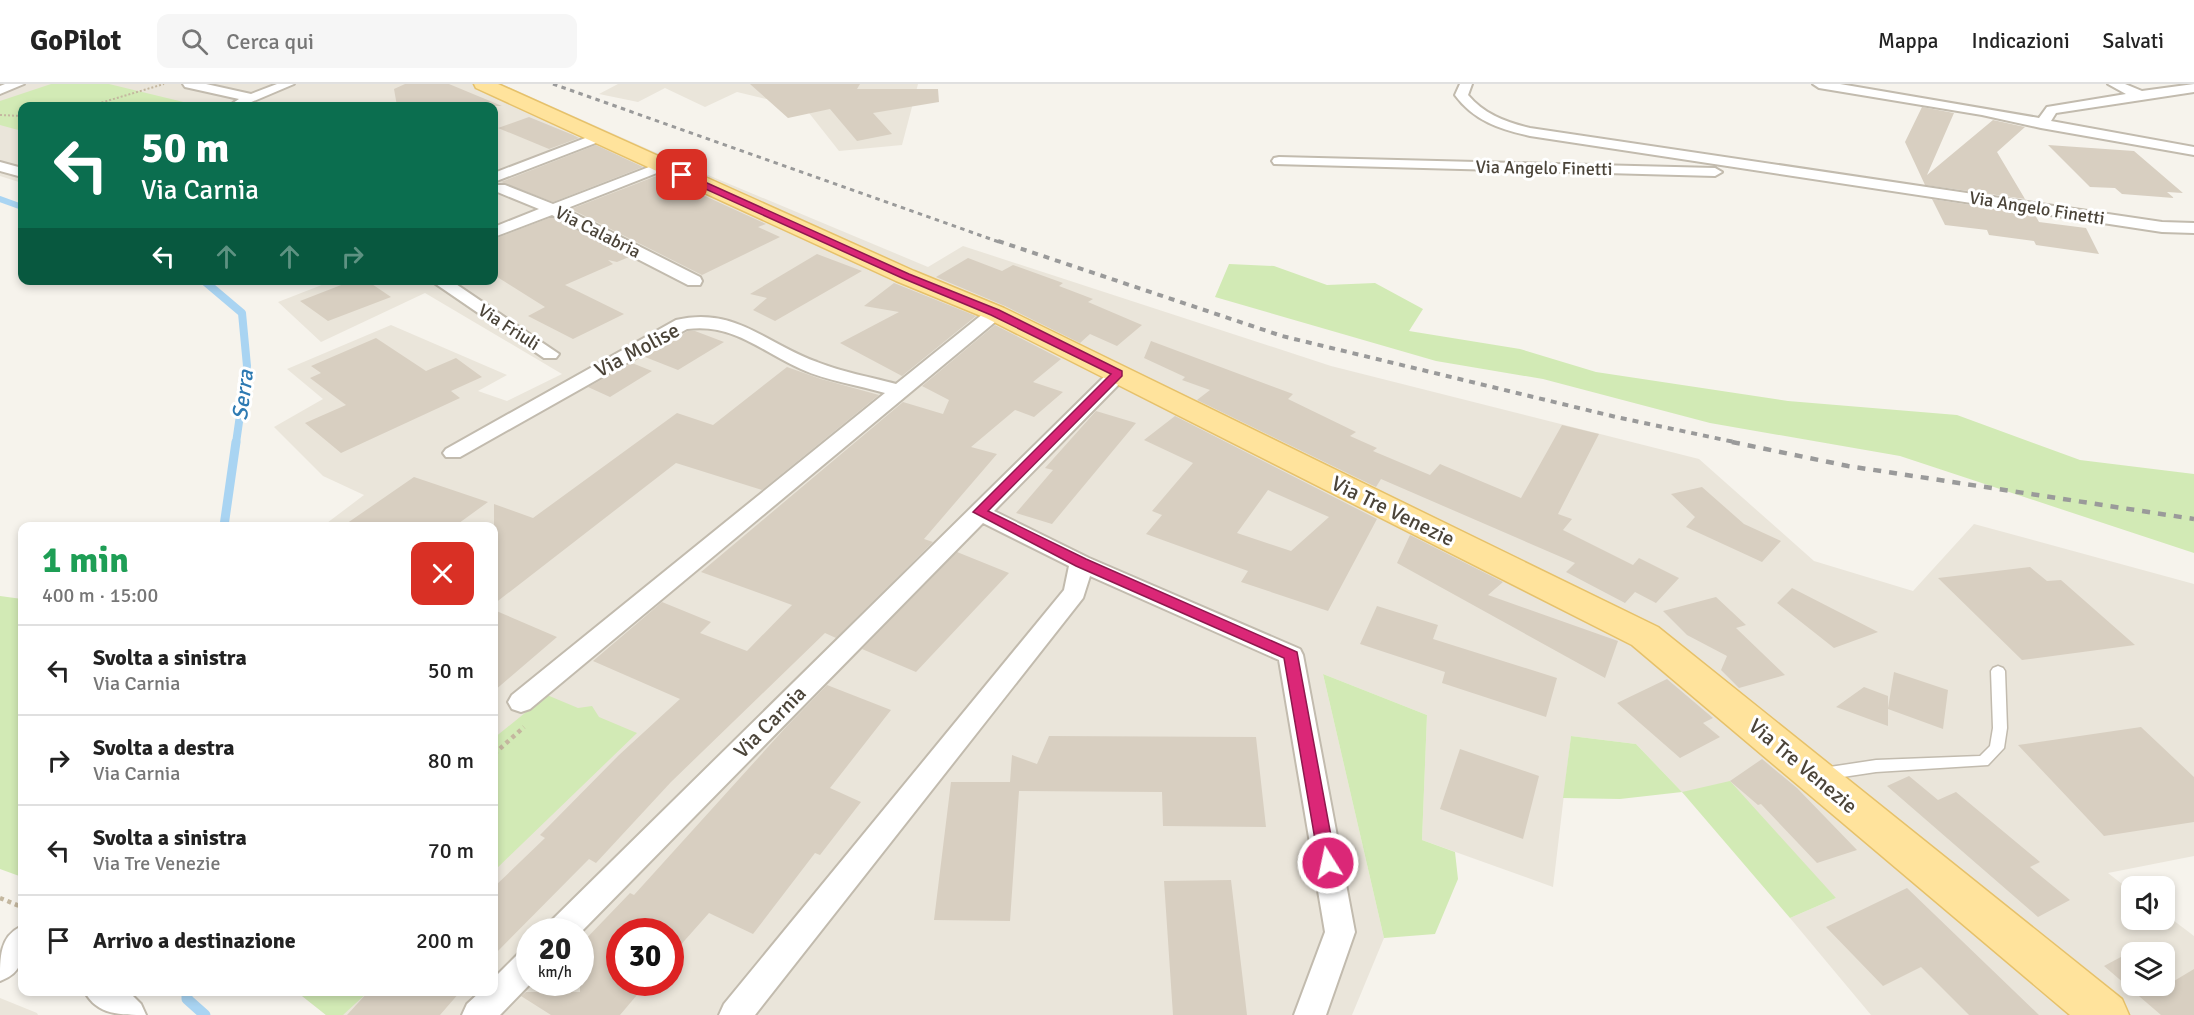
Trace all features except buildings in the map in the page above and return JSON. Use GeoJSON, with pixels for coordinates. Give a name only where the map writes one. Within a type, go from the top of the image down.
{"type":"FeatureCollection","features":[{"type":"Feature","properties":{"kind":"main road","name":"Via Tre Venezie"},"geometry":{"type":"LineString","coordinates":[[483,84],[905,276],[995,313],[1645,636],[2105,1015]]}},
{"type":"Feature","properties":{"kind":"street"},"geometry":{"type":"LineString","coordinates":[[0,90],[18,84]]}},
{"type":"Feature","properties":{"kind":"street"},"geometry":{"type":"LineString","coordinates":[[189,84],[252,98]]}},
{"type":"Feature","properties":{"kind":"street"},"geometry":{"type":"LineString","coordinates":[[241,102],[288,84]]}},
{"type":"Feature","properties":{"kind":"street","name":"Via Angelo Finetti"},"geometry":{"type":"LineString","coordinates":[[1466,84],[1461,95],[1472,110],[1500,125],[1530,132],[2162,227],[2194,228]]}},
{"type":"Feature","properties":{"kind":"street"},"geometry":{"type":"LineString","coordinates":[[1819,84],[1898,99],[1982,111],[2194,152]]}},
{"type":"Feature","properties":{"kind":"street"},"geometry":{"type":"LineString","coordinates":[[2114,84],[2141,95]]}},
{"type":"Feature","properties":{"kind":"street"},"geometry":{"type":"LineString","coordinates":[[2040,124],[2052,110],[2194,88]]}},
{"type":"Feature","properties":{"kind":"street"},"geometry":{"type":"LineString","coordinates":[[498,183],[601,136]]}},
{"type":"Feature","properties":{"kind":"street","name":"Via Angelo Finetti"},"geometry":{"type":"LineString","coordinates":[[1279,161],[1809,174]]}},
{"type":"Feature","properties":{"kind":"street"},"geometry":{"type":"LineString","coordinates":[[0,166],[18,172]]}},
{"type":"Feature","properties":{"kind":"street"},"geometry":{"type":"LineString","coordinates":[[498,230],[662,166]]}},
{"type":"Feature","properties":{"kind":"street","name":"Via Calabria"},"geometry":{"type":"LineString","coordinates":[[498,183],[694,281]]}},
{"type":"Feature","properties":{"kind":"street","name":"Via Friuli"},"geometry":{"type":"LineString","coordinates":[[446,285],[550,354]]}},
{"type":"Feature","properties":{"kind":"street"},"geometry":{"type":"LineString","coordinates":[[521,702],[995,313]]}},
{"type":"Feature","properties":{"kind":"street","name":"Via Molise"},"geometry":{"type":"LineString","coordinates":[[453,453],[682,324],[706,321],[734,327],[809,366],[900,391]]}},
{"type":"Feature","properties":{"kind":"street","name":"Via Carnia"},"geometry":{"type":"LineString","coordinates":[[575,918],[1118,374]]}},
{"type":"Feature","properties":{"kind":"street"},"geometry":{"type":"LineString","coordinates":[[979,512],[1081,562],[1291,655],[1340,932],[1310,1015]]}},
{"type":"Feature","properties":{"kind":"street"},"geometry":{"type":"LineString","coordinates":[[735,1015],[1075,592],[1081,562]]}},
{"type":"Feature","properties":{"kind":"street"},"geometry":{"type":"LineString","coordinates":[[0,967],[14,939]]}},
{"type":"Feature","properties":{"kind":"street"},"geometry":{"type":"LineString","coordinates":[[498,995],[516,977]]}},
{"type":"Feature","properties":{"kind":"street"},"geometry":{"type":"LineString","coordinates":[[108,996],[121,1004],[130,1015]]}},
{"type":"Feature","properties":{"kind":"street"},"geometry":{"type":"LineString","coordinates":[[478,1015],[497,996]]}},
{"type":"Feature","properties":{"kind":"lane"},"geometry":{"type":"LineString","coordinates":[[1814,776],[1876,766],[1983,761],[1997,748],[2000,728],[1998,671]]}},
{"type":"Feature","properties":{"kind":"path"},"geometry":{"type":"LineString","coordinates":[[103,102],[164,84]]}},
{"type":"Feature","properties":{"kind":"path"},"geometry":{"type":"LineString","coordinates":[[0,115],[18,116]]}},
{"type":"Feature","properties":{"kind":"path"},"geometry":{"type":"LineString","coordinates":[[0,898],[18,905]]}},
{"type":"Feature","properties":{"kind":"shaded area"},"geometry":{"type":"Polygon","coordinates":[[[0,84],[502,84],[677,162],[928,267],[963,246],[1331,366],[1699,459],[1814,561],[1913,591],[1974,524],[2194,584],[2194,856],[2108,873],[2121,883],[2121,930],[2175,930],[2175,922],[2194,936],[2194,1015],[1871,1015],[1790,918],[1836,898],[1682,792],[1636,744],[1571,736],[1553,887],[1422,840],[1427,715],[1323,674],[1384,938],[1352,1015],[326,1015],[302,996],[498,996],[498,522],[328,522],[364,495],[323,476],[274,427],[323,399],[287,369],[391,325],[507,375],[478,391],[507,401],[562,374],[425,293],[321,342],[278,302],[322,285],[498,285],[498,102],[18,102],[18,182],[0,176],[0,84]]]}},
{"type":"Feature","properties":{"kind":"shaded area"},"geometry":{"type":"Polygon","coordinates":[[[618,84],[918,84],[902,145],[839,151],[798,99],[766,99],[737,92],[705,107],[665,88],[638,102],[599,94],[618,84]]]}},
{"type":"Feature","properties":{"kind":"shaded area"},"geometry":{"type":"Polygon","coordinates":[[[0,998],[37,1013],[38,1015],[0,1015],[0,998]]]}},
{"type":"Feature","properties":{"kind":"green space"},"geometry":{"type":"Polygon","coordinates":[[[51,84],[109,84],[183,102],[18,102],[18,130],[0,125],[0,101],[51,84]]]}},
{"type":"Feature","properties":{"kind":"green space"},"geometry":{"type":"Polygon","coordinates":[[[1229,264],[1274,266],[1327,285],[1375,283],[1423,309],[1409,331],[1520,349],[1596,372],[1788,401],[1957,415],[2080,460],[2194,474],[2194,553],[1900,456],[1710,423],[1543,379],[1436,361],[1215,297],[1229,264]]]}},
{"type":"Feature","properties":{"kind":"green space"},"geometry":{"type":"Polygon","coordinates":[[[0,596],[18,598],[18,876],[0,869],[0,596]]]}},
{"type":"Feature","properties":{"kind":"green space"},"geometry":{"type":"Polygon","coordinates":[[[1323,674],[1427,715],[1422,840],[1455,852],[1458,879],[1435,934],[1384,938],[1323,674]]]}},
{"type":"Feature","properties":{"kind":"green space"},"geometry":{"type":"Polygon","coordinates":[[[547,695],[578,708],[592,706],[599,717],[637,733],[498,867],[498,735],[547,695]]]}},
{"type":"Feature","properties":{"kind":"green space"},"geometry":{"type":"Polygon","coordinates":[[[1571,736],[1636,744],[1682,792],[1620,799],[1563,798],[1571,736]]]}},
{"type":"Feature","properties":{"kind":"green space"},"geometry":{"type":"Polygon","coordinates":[[[1730,781],[1836,898],[1790,918],[1682,792],[1730,781]]]}},
{"type":"Feature","properties":{"kind":"green space"},"geometry":{"type":"Polygon","coordinates":[[[302,996],[364,996],[343,1015],[326,1015],[302,996]]]}},
{"type":"Feature","properties":{"kind":"waterway","name":"Serra"},"geometry":{"type":"LineString","coordinates":[[0,199],[18,206]]}},
{"type":"Feature","properties":{"kind":"waterway","name":"Serra"},"geometry":{"type":"LineString","coordinates":[[209,285],[242,313],[247,366],[236,443]]}},
{"type":"Feature","properties":{"kind":"waterway","name":"Serra"},"geometry":{"type":"LineString","coordinates":[[225,522],[236,442]]}},
{"type":"Feature","properties":{"kind":"waterway","name":"Serra"},"geometry":{"type":"LineString","coordinates":[[187,996],[187,999],[205,1015]]}},
{"type":"Feature","properties":{"kind":"railway"},"geometry":{"type":"LineString","coordinates":[[553,84],[1002,243]]}},
{"type":"Feature","properties":{"kind":"railway"},"geometry":{"type":"LineString","coordinates":[[998,241],[1282,336],[1616,417],[1739,443]]}},
{"type":"Feature","properties":{"kind":"railway"},"geometry":{"type":"LineString","coordinates":[[1732,442],[1848,466],[2194,519]]}},
{"type":"Feature","properties":{"kind":"route"},"geometry":{"type":"LineString","coordinates":[[682,175],[905,276],[995,313],[1118,374],[979,512],[1081,562],[1291,655],[1328,863]]}}]}
